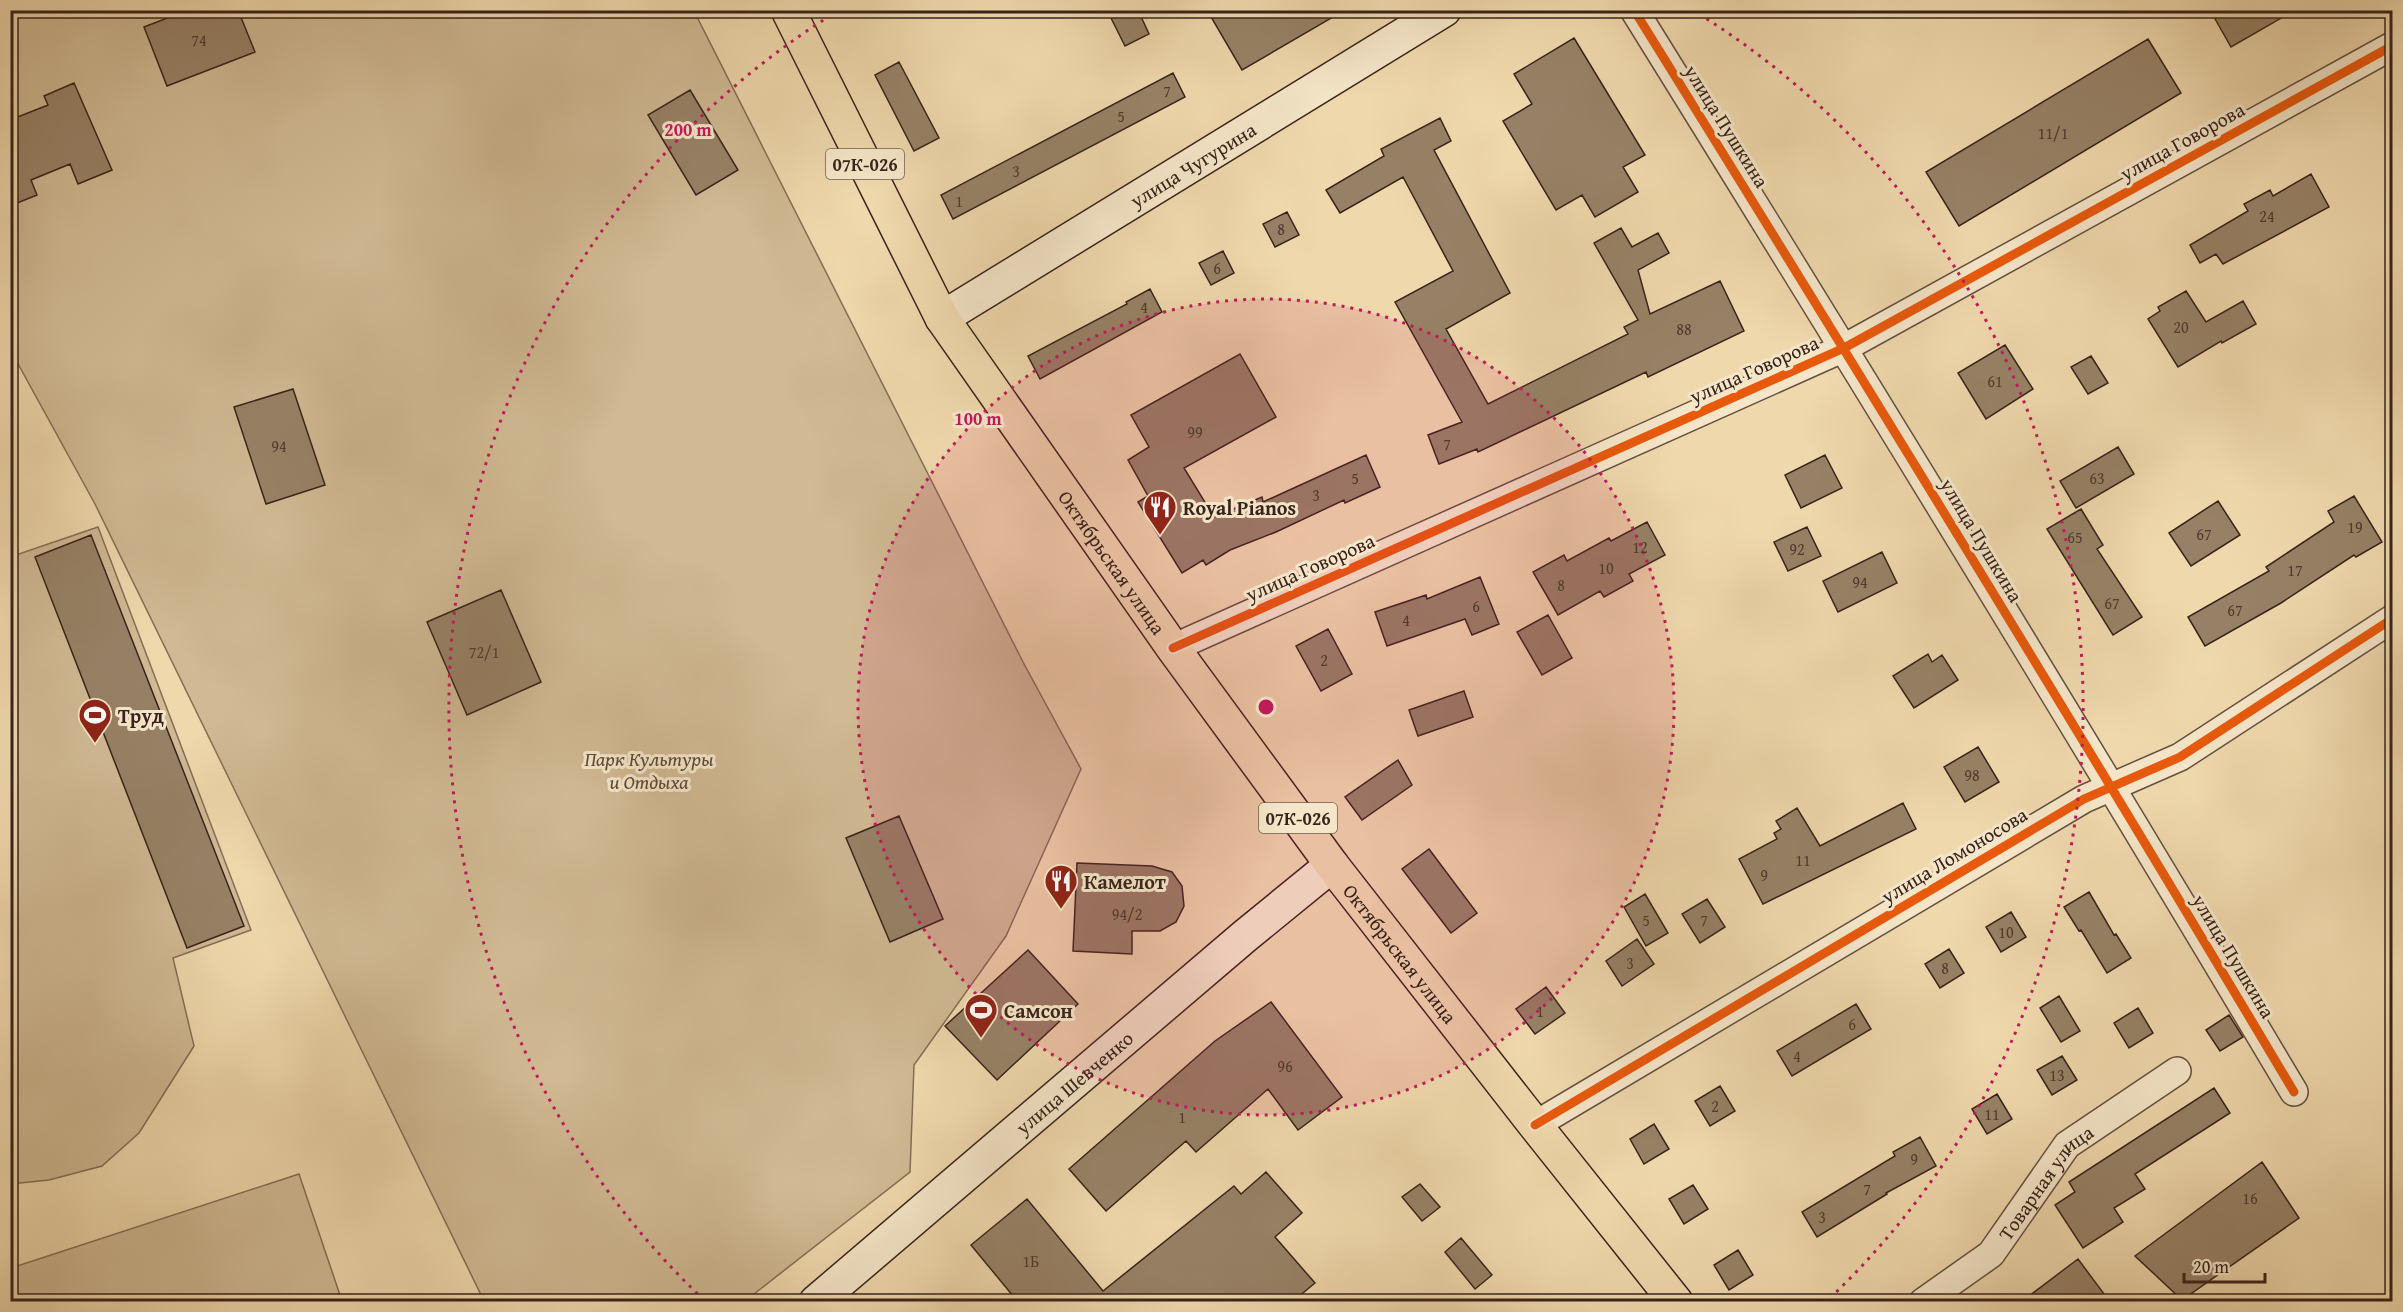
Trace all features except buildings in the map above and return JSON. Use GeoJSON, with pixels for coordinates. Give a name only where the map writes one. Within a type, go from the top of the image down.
{"type":"FeatureCollection","features":[{"type":"Feature","properties":{"kind":"main road","name":"Октябрьская улица"},"geometry":{"type":"LineString","coordinates":[[788,10],[942,318],[1173,648],[1332,865],[1676,1302]]}},
{"type":"Feature","properties":{"kind":"street","name":"улица Чугурина"},"geometry":{"type":"LineString","coordinates":[[942,318],[1444,10]]}},
{"type":"Feature","properties":{"kind":"street","name":"улица Пушкина"},"geometry":{"type":"LineString","coordinates":[[1634,10],[2113,788],[2294,1092]]}},
{"type":"Feature","properties":{"kind":"street","name":"улица Говорова"},"geometry":{"type":"LineString","coordinates":[[1173,648],[1844,348],[2392,46]]}},
{"type":"Feature","properties":{"kind":"street","name":"улица Ломоносова"},"geometry":{"type":"LineString","coordinates":[[1535,1125],[2084,799],[2180,757],[2392,619]]}},
{"type":"Feature","properties":{"kind":"street","name":"улица Шевченко"},"geometry":{"type":"LineString","coordinates":[[816,1302],[1245,936],[1332,865]]}},
{"type":"Feature","properties":{"kind":"street","name":"Товарная улица"},"geometry":{"type":"LineString","coordinates":[[1923,1302],[1991,1254],[2067,1144],[2177,1071]]}},
{"type":"Feature","properties":{"kind":"green space","name":"Парк Культуры и Отдыха"},"geometry":{"type":"Polygon","coordinates":[[[14,10],[694,11],[1023,662],[1081,769],[1006,936],[914,1065],[910,1172],[745,1301],[484,1301],[95,504],[11,351],[10,12],[14,10]]]}},
{"type":"Feature","properties":{"kind":"green space","name":"Труд"},"geometry":{"type":"Polygon","coordinates":[[[98,527],[251,930],[173,958],[194,1046],[139,1133],[102,1166],[49,1180],[11,1184],[10,557],[98,527]]]}},
{"type":"Feature","properties":{"kind":"green space"},"geometry":{"type":"Polygon","coordinates":[[[299,1174],[342,1301],[11,1301],[11,1268],[299,1174]]]}},
{"type":"Feature","properties":{"kind":"cycle path"},"geometry":{"type":"LineString","coordinates":[[1634,10],[1967,550],[2294,1092]]}},
{"type":"Feature","properties":{"kind":"cycle path"},"geometry":{"type":"LineString","coordinates":[[1173,648],[1844,348],[2392,46]]}},
{"type":"Feature","properties":{"kind":"cycle path"},"geometry":{"type":"LineString","coordinates":[[1535,1125],[2084,799],[2180,757],[2392,619]]}},
{"type":"Feature","properties":{"kind":"place","name":"Royal Pianos"},"geometry":{"type":"Point","coordinates":[1160,536]}},
{"type":"Feature","properties":{"kind":"place","name":"Труд"},"geometry":{"type":"Point","coordinates":[95,744]}},
{"type":"Feature","properties":{"kind":"place","name":"Камелот"},"geometry":{"type":"Point","coordinates":[1061,910]}},
{"type":"Feature","properties":{"kind":"place","name":"Самсон"},"geometry":{"type":"Point","coordinates":[981,1039]}}]}
